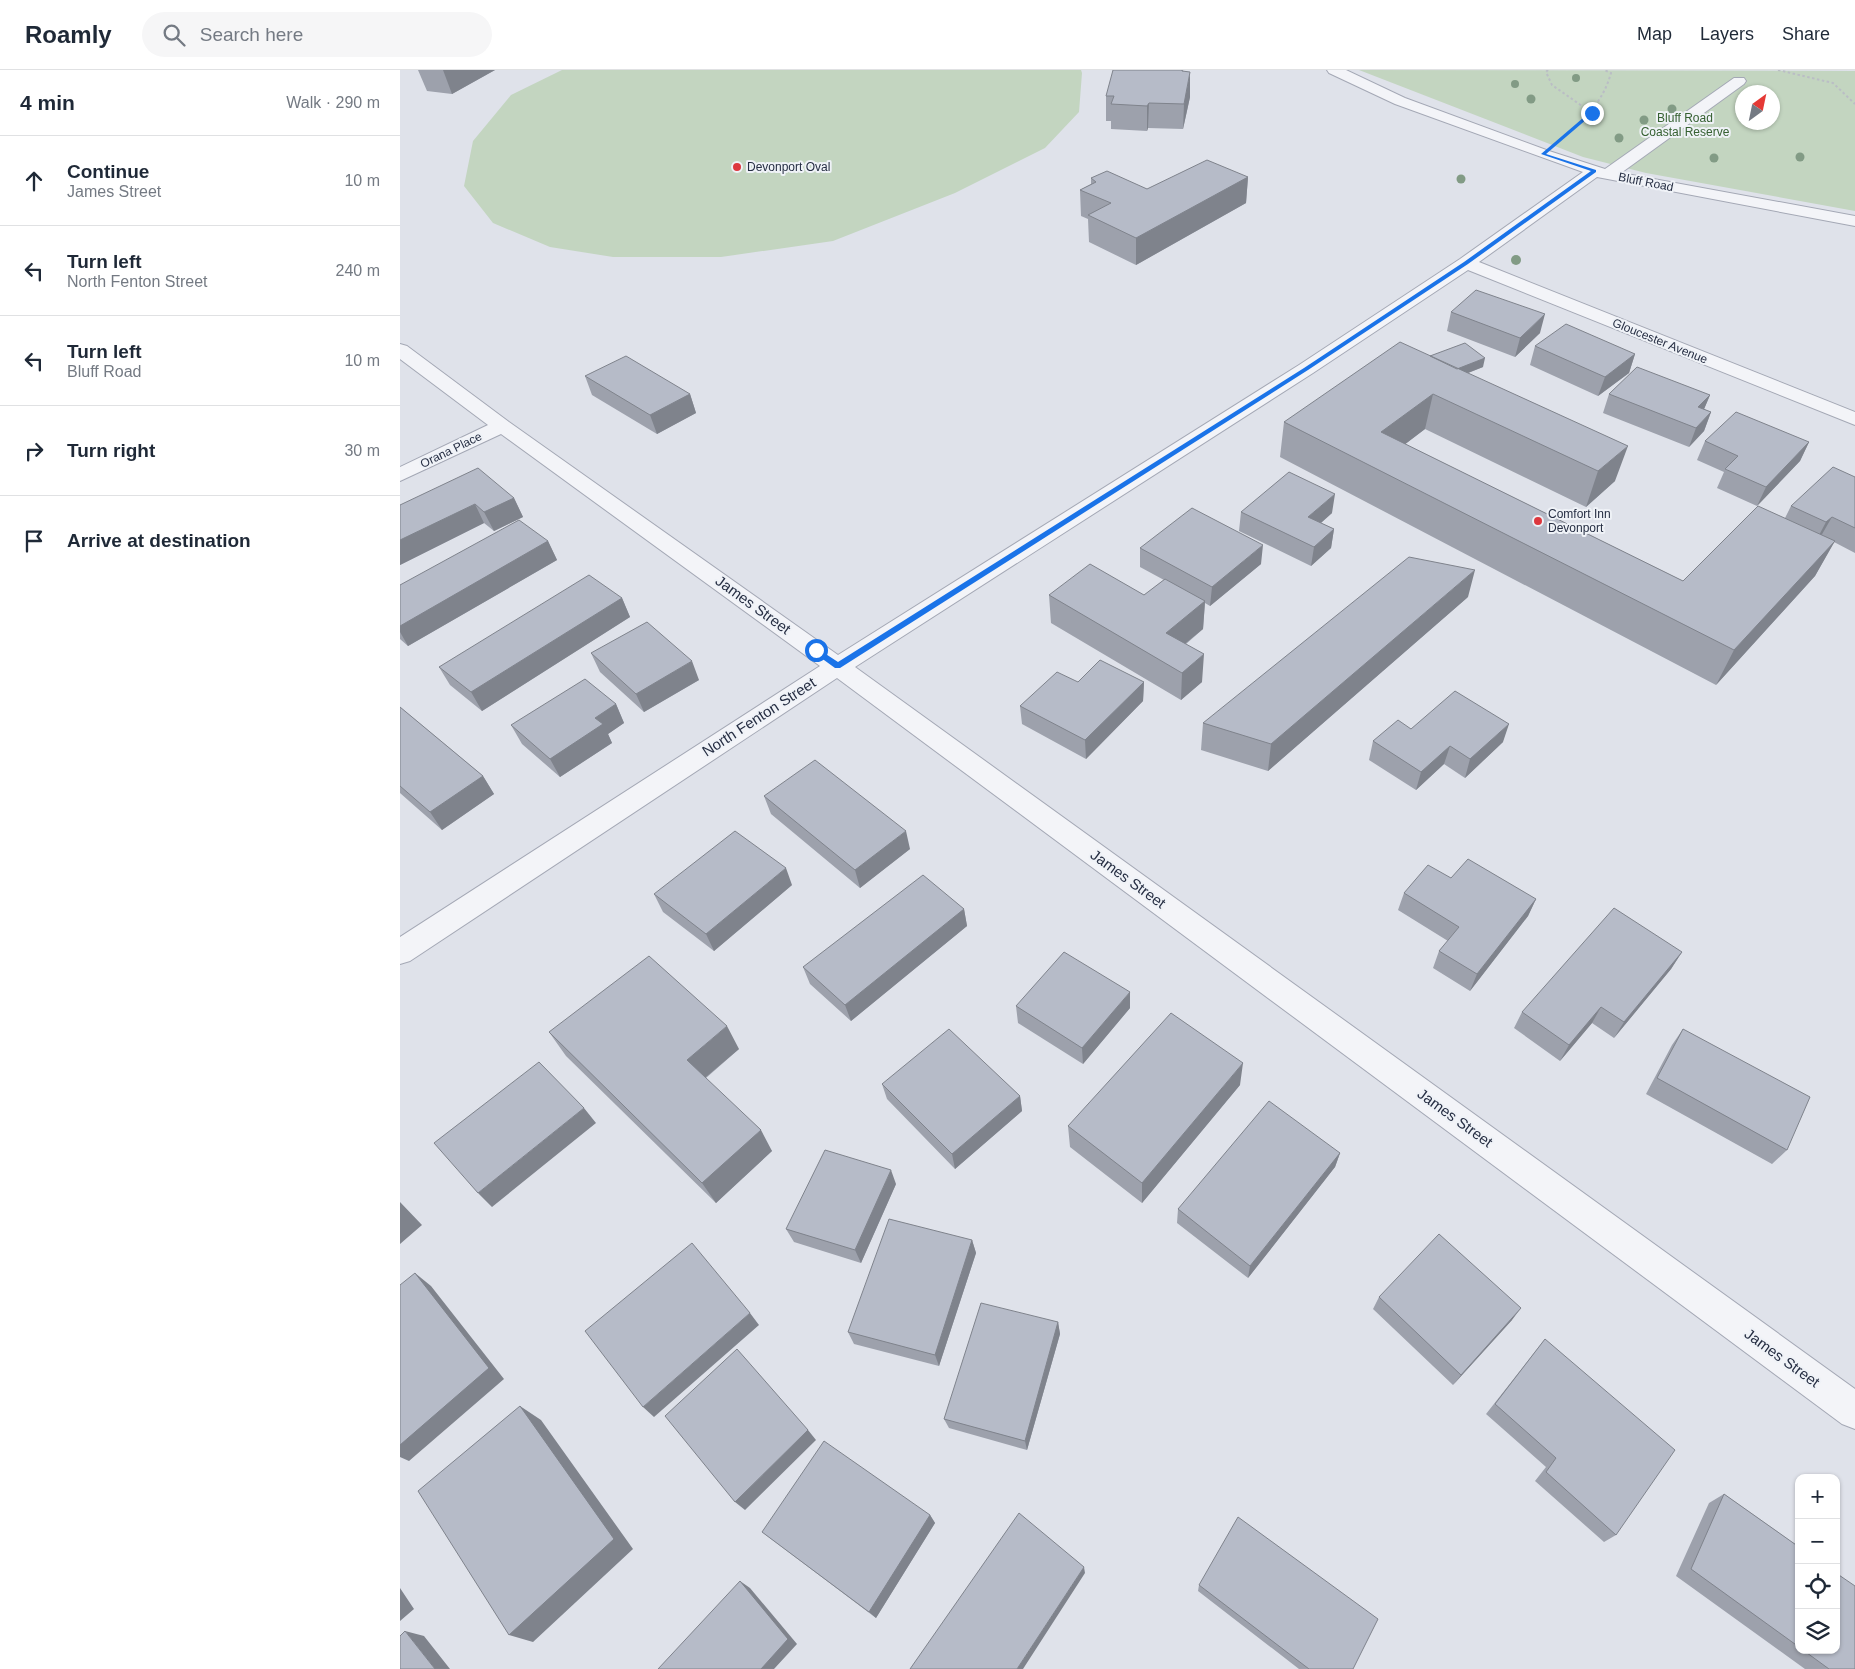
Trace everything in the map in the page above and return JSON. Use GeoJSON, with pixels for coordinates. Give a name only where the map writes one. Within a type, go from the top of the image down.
{"type":"FeatureCollection","features":[{"type":"Feature","properties":{"kind":"street","name":"Bluff Road"},"geometry":{"type":"LineString","coordinates":[[1334,70],[1400,100],[1543,154],[1601,173],[1855,221]]}},
{"type":"Feature","properties":{"kind":"street","name":"North Fenton Street"},"geometry":{"type":"LineString","coordinates":[[400,952],[838,666],[1306,369],[1739,81]]}},
{"type":"Feature","properties":{"kind":"street","name":"Gloucester Avenue"},"geometry":{"type":"LineString","coordinates":[[1466,263],[1855,418]]}},
{"type":"Feature","properties":{"kind":"street","name":"James Street"},"geometry":{"type":"LineString","coordinates":[[400,350],[502,426],[838,666],[1855,1411]]}},
{"type":"Feature","properties":{"kind":"street","name":"Orana Place"},"geometry":{"type":"LineString","coordinates":[[400,475],[502,426]]}},
{"type":"Feature","properties":{"kind":"path"},"geometry":{"type":"LineString","coordinates":[[1548,70],[1546,72],[1552,85],[1592,113]]}},
{"type":"Feature","properties":{"kind":"path"},"geometry":{"type":"LineString","coordinates":[[1543,154],[1592,113],[1607,88],[1611,73],[1604,70]]}},
{"type":"Feature","properties":{"kind":"path"},"geometry":{"type":"LineString","coordinates":[[1778,70],[1834,83],[1855,104]]}},
{"type":"Feature","properties":{"kind":"green space","name":"Devonport Oval"},"geometry":{"type":"Polygon","coordinates":[[[562,70],[1081,70],[1082,73],[1079,112],[1045,148],[955,193],[833,241],[721,257],[613,257],[550,247],[493,223],[464,186],[473,141],[511,95],[562,70]]]}},
{"type":"Feature","properties":{"kind":"green space","name":"Bluff Road Coastal Reserve"},"geometry":{"type":"Polygon","coordinates":[[[1359,70],[1855,71],[1855,211],[1646,173],[1583,157],[1359,70]]]}},
{"type":"Feature","properties":{"kind":"building"},"geometry":{"type":"Polygon","coordinates":[[[1113,70],[1182,70],[1190,72],[1184,104],[1149,103],[1147,106],[1111,104],[1114,96],[1106,96],[1113,70]]]}},
{"type":"Feature","properties":{"kind":"building"},"geometry":{"type":"Polygon","coordinates":[[[1207,160],[1248,177],[1136,238],[1088,215],[1111,203],[1080,190],[1096,182],[1091,178],[1107,171],[1147,189],[1207,160]]]}},
{"type":"Feature","properties":{"kind":"building"},"geometry":{"type":"Polygon","coordinates":[[[1476,290],[1545,314],[1520,338],[1451,312],[1476,290]]]}},
{"type":"Feature","properties":{"kind":"building"},"geometry":{"type":"Polygon","coordinates":[[[1566,324],[1635,354],[1605,377],[1535,346],[1566,324]]]}},
{"type":"Feature","properties":{"kind":"building"},"geometry":{"type":"Polygon","coordinates":[[[1400,342],[1628,446],[1598,471],[1433,394],[1381,432],[1683,581],[1758,506],[1835,541],[1734,650],[1284,422],[1400,342]]]}},
{"type":"Feature","properties":{"kind":"building"},"geometry":{"type":"Polygon","coordinates":[[[1465,343],[1485,358],[1457,369],[1430,356],[1465,343]]]}},
{"type":"Feature","properties":{"kind":"building"},"geometry":{"type":"Polygon","coordinates":[[[626,356],[690,394],[650,415],[585,376],[626,356]]]}},
{"type":"Feature","properties":{"kind":"building"},"geometry":{"type":"Polygon","coordinates":[[[1637,367],[1710,395],[1698,407],[1711,412],[1696,428],[1609,394],[1637,367]]]}},
{"type":"Feature","properties":{"kind":"building"},"geometry":{"type":"Polygon","coordinates":[[[1736,412],[1809,442],[1766,487],[1725,469],[1738,456],[1705,441],[1736,412]]]}},
{"type":"Feature","properties":{"kind":"building"},"geometry":{"type":"Polygon","coordinates":[[[1833,467],[1855,477],[1855,528],[1832,517],[1826,522],[1791,506],[1833,467]]]}},
{"type":"Feature","properties":{"kind":"building"},"geometry":{"type":"Polygon","coordinates":[[[478,468],[514,498],[484,512],[475,504],[400,540],[400,505],[478,468]]]}},
{"type":"Feature","properties":{"kind":"building"},"geometry":{"type":"Polygon","coordinates":[[[1289,472],[1335,494],[1308,517],[1334,529],[1314,547],[1241,512],[1289,472]]]}},
{"type":"Feature","properties":{"kind":"building"},"geometry":{"type":"Polygon","coordinates":[[[1192,508],[1263,545],[1212,587],[1140,548],[1192,508]]]}},
{"type":"Feature","properties":{"kind":"building"},"geometry":{"type":"Polygon","coordinates":[[[519,520],[548,541],[400,626],[400,585],[519,520]]]}},
{"type":"Feature","properties":{"kind":"building"},"geometry":{"type":"Polygon","coordinates":[[[1409,557],[1475,570],[1271,744],[1203,723],[1409,557]]]}},
{"type":"Feature","properties":{"kind":"building"},"geometry":{"type":"Polygon","coordinates":[[[1090,564],[1144,595],[1165,579],[1205,601],[1166,633],[1204,654],[1182,673],[1049,595],[1090,564]]]}},
{"type":"Feature","properties":{"kind":"building"},"geometry":{"type":"Polygon","coordinates":[[[589,575],[622,598],[471,692],[439,667],[589,575]]]}},
{"type":"Feature","properties":{"kind":"building"},"geometry":{"type":"Polygon","coordinates":[[[647,622],[692,661],[636,694],[591,653],[647,622]]]}},
{"type":"Feature","properties":{"kind":"building"},"geometry":{"type":"Polygon","coordinates":[[[1100,660],[1144,682],[1085,740],[1020,706],[1057,672],[1078,682],[1100,660]]]}},
{"type":"Feature","properties":{"kind":"building"},"geometry":{"type":"Polygon","coordinates":[[[585,679],[616,704],[595,718],[603,724],[550,759],[511,725],[585,679]]]}},
{"type":"Feature","properties":{"kind":"building"},"geometry":{"type":"Polygon","coordinates":[[[1455,691],[1509,724],[1470,759],[1450,746],[1421,772],[1373,741],[1398,720],[1411,729],[1455,691]]]}},
{"type":"Feature","properties":{"kind":"building"},"geometry":{"type":"Polygon","coordinates":[[[400,707],[483,776],[430,812],[400,786],[400,707]]]}},
{"type":"Feature","properties":{"kind":"building"},"geometry":{"type":"Polygon","coordinates":[[[815,760],[906,831],[855,870],[764,796],[815,760]]]}},
{"type":"Feature","properties":{"kind":"building"},"geometry":{"type":"Polygon","coordinates":[[[735,831],[786,868],[706,934],[654,894],[735,831]]]}},
{"type":"Feature","properties":{"kind":"building"},"geometry":{"type":"Polygon","coordinates":[[[1468,859],[1536,899],[1477,974],[1439,951],[1459,927],[1404,893],[1428,865],[1451,878],[1468,859]]]}},
{"type":"Feature","properties":{"kind":"building"},"geometry":{"type":"Polygon","coordinates":[[[923,875],[964,909],[845,1005],[803,967],[923,875]]]}},
{"type":"Feature","properties":{"kind":"building"},"geometry":{"type":"Polygon","coordinates":[[[1614,908],[1682,952],[1624,1022],[1601,1007],[1569,1045],[1522,1012],[1614,908]]]}},
{"type":"Feature","properties":{"kind":"building"},"geometry":{"type":"Polygon","coordinates":[[[1064,952],[1130,992],[1082,1048],[1016,1006],[1064,952]]]}},
{"type":"Feature","properties":{"kind":"building"},"geometry":{"type":"Polygon","coordinates":[[[649,956],[727,1026],[687,1060],[761,1130],[702,1183],[549,1032],[649,956]]]}},
{"type":"Feature","properties":{"kind":"building"},"geometry":{"type":"Polygon","coordinates":[[[1171,1013],[1243,1063],[1142,1183],[1068,1126],[1171,1013]]]}},
{"type":"Feature","properties":{"kind":"building"},"geometry":{"type":"Polygon","coordinates":[[[949,1029],[1020,1096],[952,1154],[882,1084],[949,1029]]]}},
{"type":"Feature","properties":{"kind":"building"},"geometry":{"type":"Polygon","coordinates":[[[1683,1029],[1810,1097],[1787,1150],[1657,1078],[1683,1029]]]}},
{"type":"Feature","properties":{"kind":"building"},"geometry":{"type":"Polygon","coordinates":[[[539,1062],[584,1108],[478,1193],[434,1143],[539,1062]]]}},
{"type":"Feature","properties":{"kind":"building"},"geometry":{"type":"Polygon","coordinates":[[[1269,1101],[1340,1153],[1250,1266],[1178,1209],[1269,1101]]]}},
{"type":"Feature","properties":{"kind":"building"},"geometry":{"type":"Polygon","coordinates":[[[825,1150],[891,1170],[855,1250],[786,1229],[825,1150]]]}},
{"type":"Feature","properties":{"kind":"building"},"geometry":{"type":"Polygon","coordinates":[[[889,1219],[972,1240],[935,1355],[848,1332],[889,1219]]]}},
{"type":"Feature","properties":{"kind":"building"},"geometry":{"type":"Polygon","coordinates":[[[1439,1234],[1521,1308],[1461,1375],[1379,1297],[1439,1234]]]}},
{"type":"Feature","properties":{"kind":"building"},"geometry":{"type":"Polygon","coordinates":[[[692,1243],[750,1313],[643,1407],[585,1331],[692,1243]]]}},
{"type":"Feature","properties":{"kind":"building"},"geometry":{"type":"Polygon","coordinates":[[[415,1273],[489,1368],[400,1445],[400,1285],[415,1273]]]}},
{"type":"Feature","properties":{"kind":"building"},"geometry":{"type":"Polygon","coordinates":[[[981,1303],[1058,1322],[1025,1441],[944,1419],[981,1303]]]}},
{"type":"Feature","properties":{"kind":"building"},"geometry":{"type":"Polygon","coordinates":[[[1545,1339],[1675,1450],[1616,1535],[1546,1472],[1556,1458],[1495,1404],[1545,1339]]]}},
{"type":"Feature","properties":{"kind":"building"},"geometry":{"type":"Polygon","coordinates":[[[737,1349],[808,1430],[735,1502],[665,1416],[737,1349]]]}},
{"type":"Feature","properties":{"kind":"building"},"geometry":{"type":"Polygon","coordinates":[[[520,1406],[614,1539],[509,1635],[418,1491],[520,1406]]]}},
{"type":"Feature","properties":{"kind":"building"},"geometry":{"type":"Polygon","coordinates":[[[824,1441],[930,1515],[869,1612],[762,1532],[824,1441]]]}},
{"type":"Feature","properties":{"kind":"building"},"geometry":{"type":"Polygon","coordinates":[[[1724,1494],[1795,1544],[1795,1644],[1691,1569],[1724,1494]]]}},
{"type":"Feature","properties":{"kind":"building"},"geometry":{"type":"Polygon","coordinates":[[[1019,1513],[1084,1567],[1017,1669],[910,1669],[1019,1513]]]}},
{"type":"Feature","properties":{"kind":"building"},"geometry":{"type":"Polygon","coordinates":[[[1238,1517],[1378,1619],[1353,1669],[1309,1669],[1199,1585],[1238,1517]]]}},
{"type":"Feature","properties":{"kind":"building"},"geometry":{"type":"Polygon","coordinates":[[[1840,1576],[1855,1586],[1855,1669],[1829,1669],[1808,1654],[1840,1654],[1840,1576]]]}},
{"type":"Feature","properties":{"kind":"building"},"geometry":{"type":"Polygon","coordinates":[[[740,1581],[788,1639],[761,1669],[658,1669],[740,1581]]]}},
{"type":"Feature","properties":{"kind":"building"},"geometry":{"type":"Polygon","coordinates":[[[405,1631],[435,1669],[400,1669],[400,1636],[405,1631]]]}},
{"type":"Feature","properties":{"kind":"place","name":"Devonport Oval"},"geometry":{"type":"Point","coordinates":[737,167]}},
{"type":"Feature","properties":{"kind":"place","name":"Comfort Inn Devonport"},"geometry":{"type":"Point","coordinates":[1538,521]}},
{"type":"Feature","properties":{"kind":"route"},"geometry":{"type":"LineString","coordinates":[[816,650],[838,666],[1306,369],[1466,263],[1595,171],[1543,154],[1592,113]]}}]}
